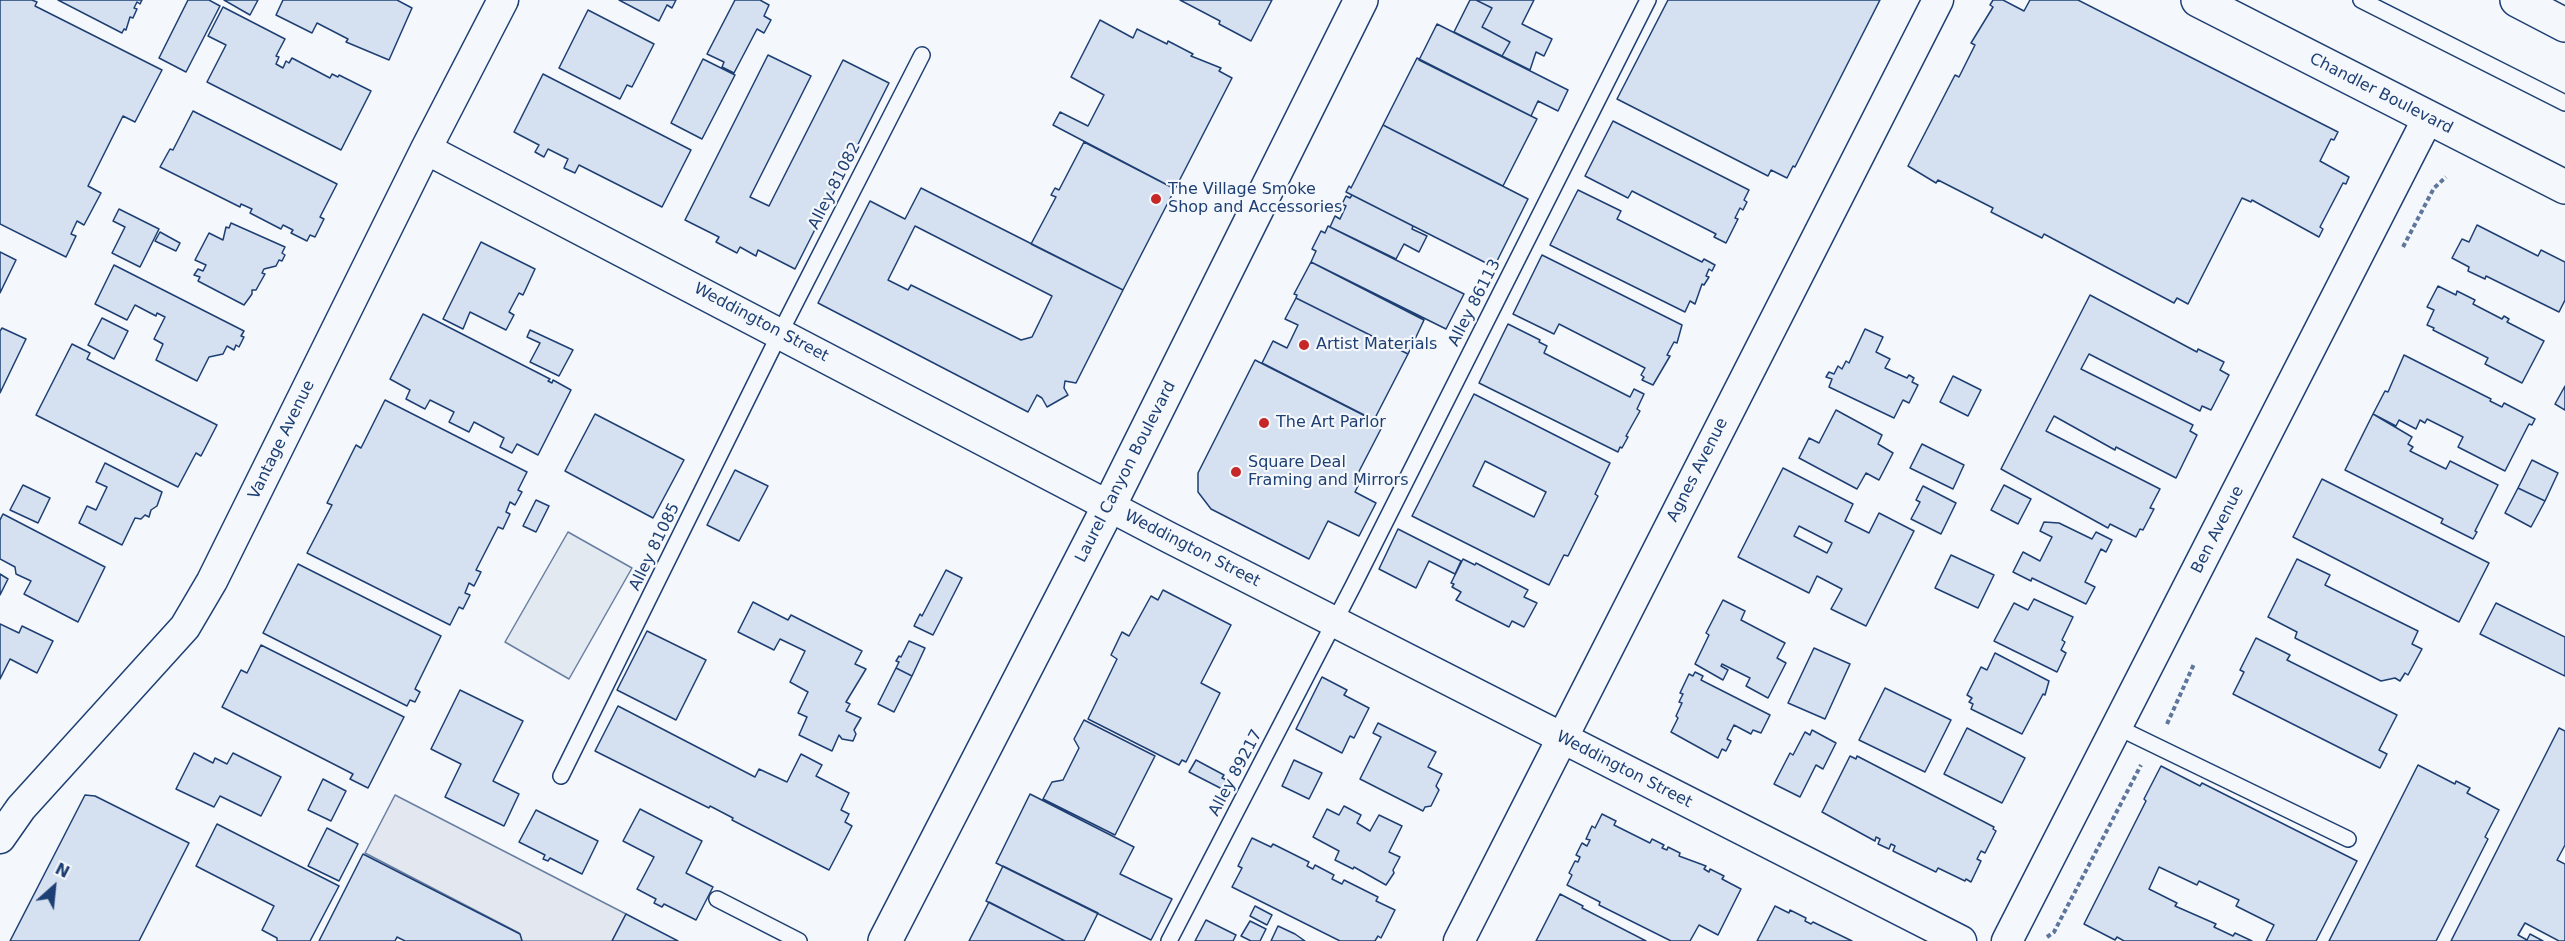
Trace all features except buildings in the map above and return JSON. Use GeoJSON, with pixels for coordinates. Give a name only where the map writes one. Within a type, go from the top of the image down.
{"type":"FeatureCollection","features":[{"type":"Feature","properties":{"kind":"main road","name":"Laurel Canyon Boulevard"},"geometry":{"type":"LineString","coordinates":[[885,941],[1109,506],[1361,0]]}},
{"type":"Feature","properties":{"kind":"main road","name":"Chandler Boulevard"},"geometry":{"type":"LineString","coordinates":[[2198,0],[2565,187]]}},
{"type":"Feature","properties":{"kind":"main road"},"geometry":{"type":"LineString","coordinates":[[2517,0],[2565,25]]}},
{"type":"Feature","properties":{"kind":"street","name":"Vantage Avenue"},"geometry":{"type":"LineString","coordinates":[[0,838],[21,808],[185,627],[212,581],[426,149],[503,0]]}},
{"type":"Feature","properties":{"kind":"street","name":"Agnes Avenue"},"geometry":{"type":"LineString","coordinates":[[1459,941],[1938,0]]}},
{"type":"Feature","properties":{"kind":"street","name":"Ben Avenue"},"geometry":{"type":"LineString","coordinates":[[2007,941],[2428,118]]}},
{"type":"Feature","properties":{"kind":"street","name":"Weddington Street"},"geometry":{"type":"LineString","coordinates":[[426,149],[1109,506],[1961,941]]}},
{"type":"Feature","properties":{"kind":"lane","name":"Alley 86113"},"geometry":{"type":"LineString","coordinates":[[1334,622],[1648,0]]}},
{"type":"Feature","properties":{"kind":"lane"},"geometry":{"type":"LineString","coordinates":[[2361,0],[2565,104]]}},
{"type":"Feature","properties":{"kind":"lane","name":"Alley 81082"},"geometry":{"type":"LineString","coordinates":[[780,333],[922,56]]}},
{"type":"Feature","properties":{"kind":"lane","name":"Alley 81085"},"geometry":{"type":"LineString","coordinates":[[561,776],[780,333]]}},
{"type":"Feature","properties":{"kind":"lane","name":"Alley 89217"},"geometry":{"type":"LineString","coordinates":[[1169,941],[1334,622]]}},
{"type":"Feature","properties":{"kind":"lane"},"geometry":{"type":"LineString","coordinates":[[2117,727],[2348,839]]}},
{"type":"Feature","properties":{"kind":"lane"},"geometry":{"type":"LineString","coordinates":[[717,899],[799,941]]}},
{"type":"Feature","properties":{"kind":"path"},"geometry":{"type":"LineString","coordinates":[[2403,247],[2434,188],[2446,177]]}},
{"type":"Feature","properties":{"kind":"path"},"geometry":{"type":"LineString","coordinates":[[2044,939],[2054,932],[2151,745],[2165,728],[2194,664]]}},
{"type":"Feature","properties":{"kind":"shaded area"},"geometry":{"type":"Polygon","coordinates":[[[568,532],[632,568],[569,679],[505,642],[568,532]]]}},
{"type":"Feature","properties":{"kind":"shaded area"},"geometry":{"type":"Polygon","coordinates":[[[395,795],[626,914],[612,941],[522,941],[519,933],[365,853],[395,795]]]}},
{"type":"Feature","properties":{"kind":"place","name":"The Village Smoke Shop and Accessories"},"geometry":{"type":"Point","coordinates":[1156,199]}},
{"type":"Feature","properties":{"kind":"place","name":"Artist Materials"},"geometry":{"type":"Point","coordinates":[1304,345]}},
{"type":"Feature","properties":{"kind":"place","name":"The Art Parlor"},"geometry":{"type":"Point","coordinates":[1264,423]}},
{"type":"Feature","properties":{"kind":"place","name":"Square Deal Framing and Mirrors"},"geometry":{"type":"Point","coordinates":[1236,472]}}]}
